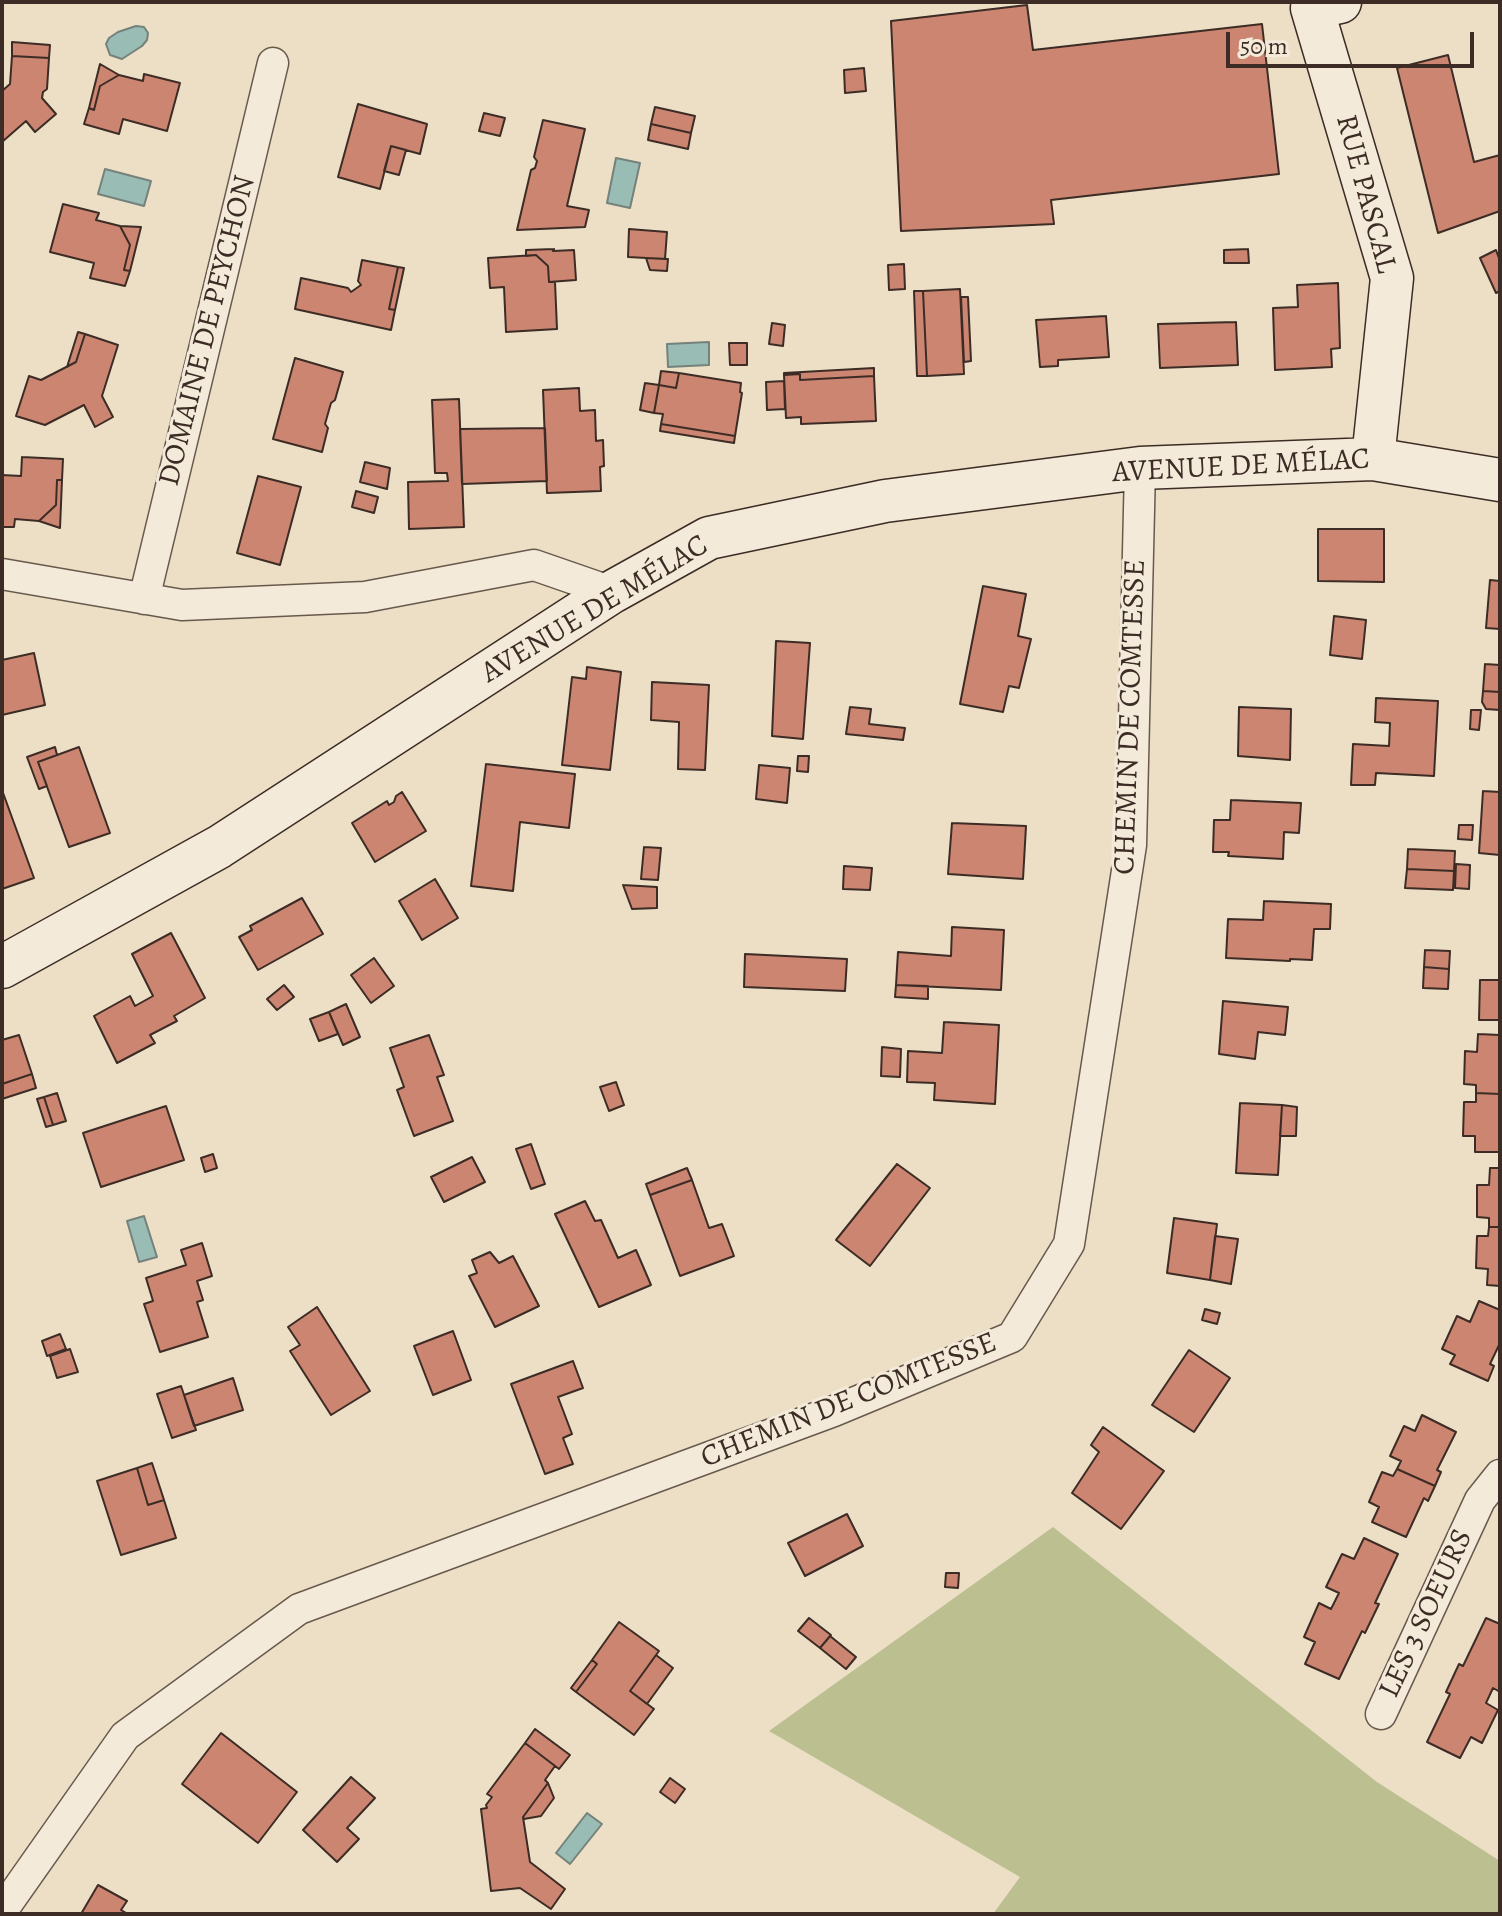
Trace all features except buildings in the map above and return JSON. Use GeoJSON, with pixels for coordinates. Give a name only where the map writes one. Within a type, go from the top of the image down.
{"type":"FeatureCollection","features":[{"type":"Feature","properties":{"kind":"street","name":"RUE PASCAL"},"geometry":{"type":"LineString","coordinates":[[1340,2],[1312,8],[1392,278],[1373,459]]}},
{"type":"Feature","properties":{"kind":"street","name":"DOMAINE DE PEYCHON"},"geometry":{"type":"LineString","coordinates":[[144,599],[273,63]]}},
{"type":"Feature","properties":{"kind":"street","name":"AVENUE DE MÉLAC"},"geometry":{"type":"LineString","coordinates":[[2,967],[219,847],[612,592],[709,538],[885,501],[1140,468],[1373,459],[1500,480]]}},
{"type":"Feature","properties":{"kind":"street","name":"CHEMIN DE COMTESSE"},"geometry":{"type":"LineString","coordinates":[[2,1911],[125,1736],[299,1609],[834,1411],[1012,1337],[1069,1244],[1131,845],[1140,468]]}},
{"type":"Feature","properties":{"kind":"street"},"geometry":{"type":"LineString","coordinates":[[2,574],[182,605],[365,597],[534,565],[612,592]]}},
{"type":"Feature","properties":{"kind":"street","name":"LES 3 SOEURS"},"geometry":{"type":"LineString","coordinates":[[1381,1714],[1480,1500],[1500,1475]]}},
{"type":"Feature","properties":{"kind":"green space"},"geometry":{"type":"Polygon","coordinates":[[[1053,1527],[1377,1782],[1500,1861],[1500,1914],[993,1914],[1020,1877],[769,1731],[1053,1527]]]}},
{"type":"Feature","properties":{"kind":"water"},"geometry":{"type":"Polygon","coordinates":[[[136,26],[144,27],[148,33],[142,46],[122,59],[110,55],[106,44],[109,38],[136,26]]]}},
{"type":"Feature","properties":{"kind":"water"},"geometry":{"type":"Polygon","coordinates":[[[616,158],[640,163],[630,208],[607,203],[616,158]]]}},
{"type":"Feature","properties":{"kind":"water"},"geometry":{"type":"Polygon","coordinates":[[[105,169],[151,181],[144,206],[98,194],[105,169]]]}},
{"type":"Feature","properties":{"kind":"water"},"geometry":{"type":"Polygon","coordinates":[[[709,342],[709,365],[668,367],[667,344],[709,342]]]}},
{"type":"Feature","properties":{"kind":"water"},"geometry":{"type":"Polygon","coordinates":[[[144,1216],[157,1257],[139,1262],[127,1221],[144,1216]]]}},
{"type":"Feature","properties":{"kind":"water"},"geometry":{"type":"Polygon","coordinates":[[[587,1813],[602,1824],[570,1864],[556,1853],[587,1813]]]}}]}
